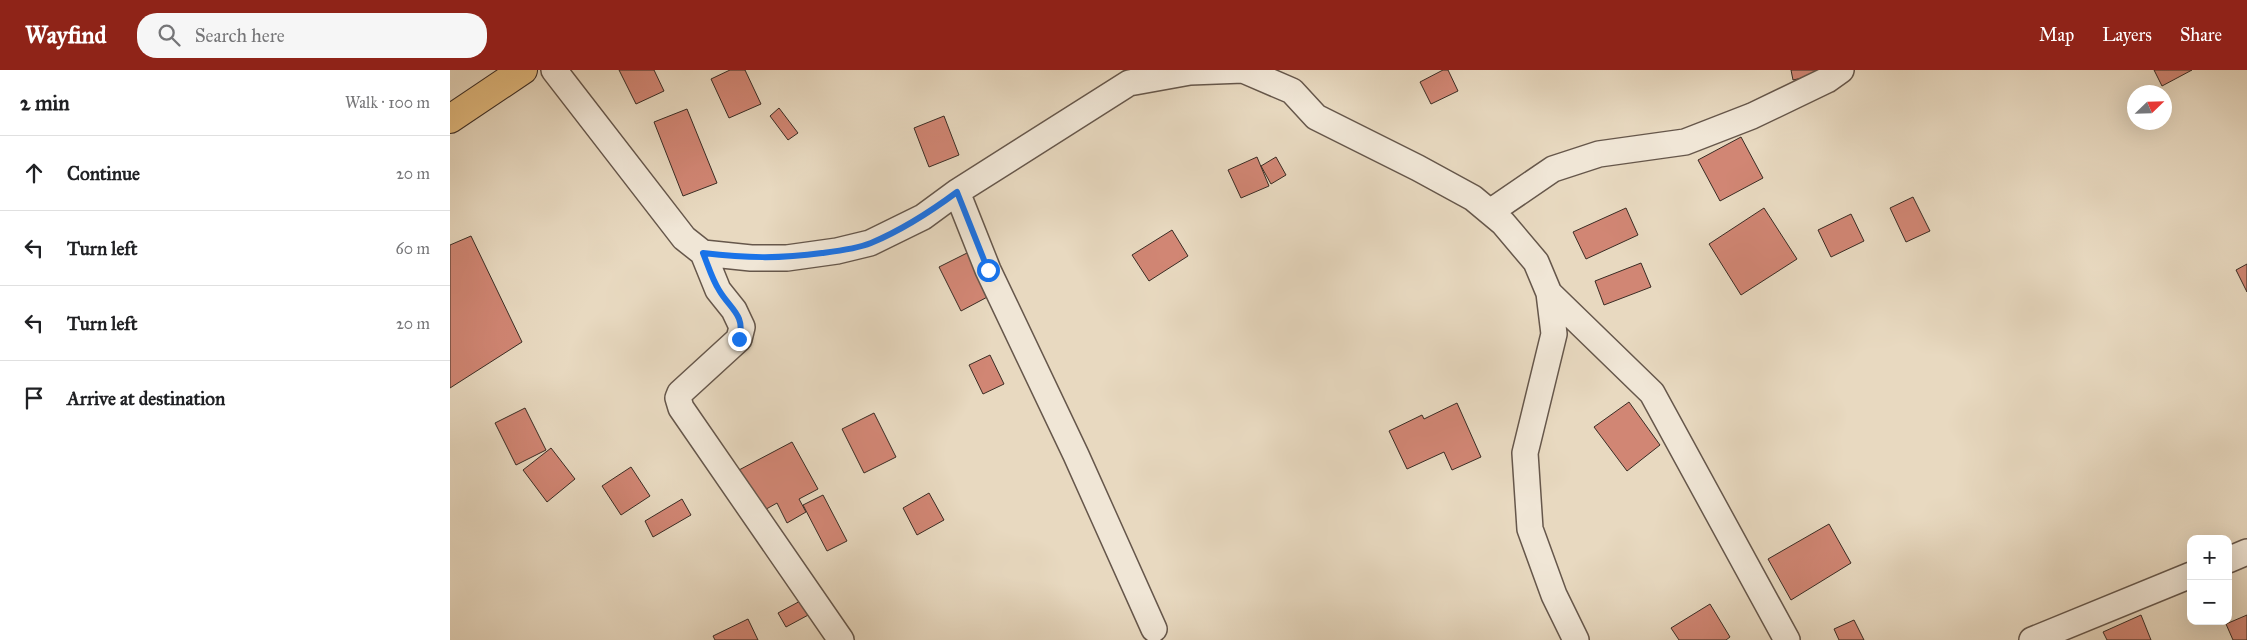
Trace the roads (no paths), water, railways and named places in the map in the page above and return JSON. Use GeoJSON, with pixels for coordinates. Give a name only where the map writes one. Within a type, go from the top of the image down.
{"type":"FeatureCollection","features":[{"type":"Feature","properties":{"kind":"main road"},"geometry":{"type":"LineString","coordinates":[[450,119],[523,70]]}},
{"type":"Feature","properties":{"kind":"street"},"geometry":{"type":"LineString","coordinates":[[554,70],[684,238],[703,253],[718,290],[734,310],[742,328],[739,339],[680,393],[678,398],[681,408],[841,640]]}},
{"type":"Feature","properties":{"kind":"street"},"geometry":{"type":"LineString","coordinates":[[703,253],[751,258],[786,258],[837,251],[870,243],[923,217],[957,192],[1129,83],[1190,72],[1243,70],[1292,91],[1316,117],[1473,198],[1503,223],[1536,262],[1549,293],[1554,334],[1525,452],[1530,530],[1554,595],[1576,640]]}},
{"type":"Feature","properties":{"kind":"street"},"geometry":{"type":"LineString","coordinates":[[1490,212],[1553,169],[1598,154],[1685,142],[1752,116],[1827,80],[1841,70]]}},
{"type":"Feature","properties":{"kind":"street"},"geometry":{"type":"LineString","coordinates":[[957,192],[988,270],[1076,455],[1154,629]]}},
{"type":"Feature","properties":{"kind":"street"},"geometry":{"type":"LineString","coordinates":[[1549,293],[1652,393],[1788,640]]}},
{"type":"Feature","properties":{"kind":"street"},"geometry":{"type":"LineString","coordinates":[[2232,558],[2247,552]]}},
{"type":"Feature","properties":{"kind":"street"},"geometry":{"type":"LineString","coordinates":[[2032,640],[2187,577]]}}]}
